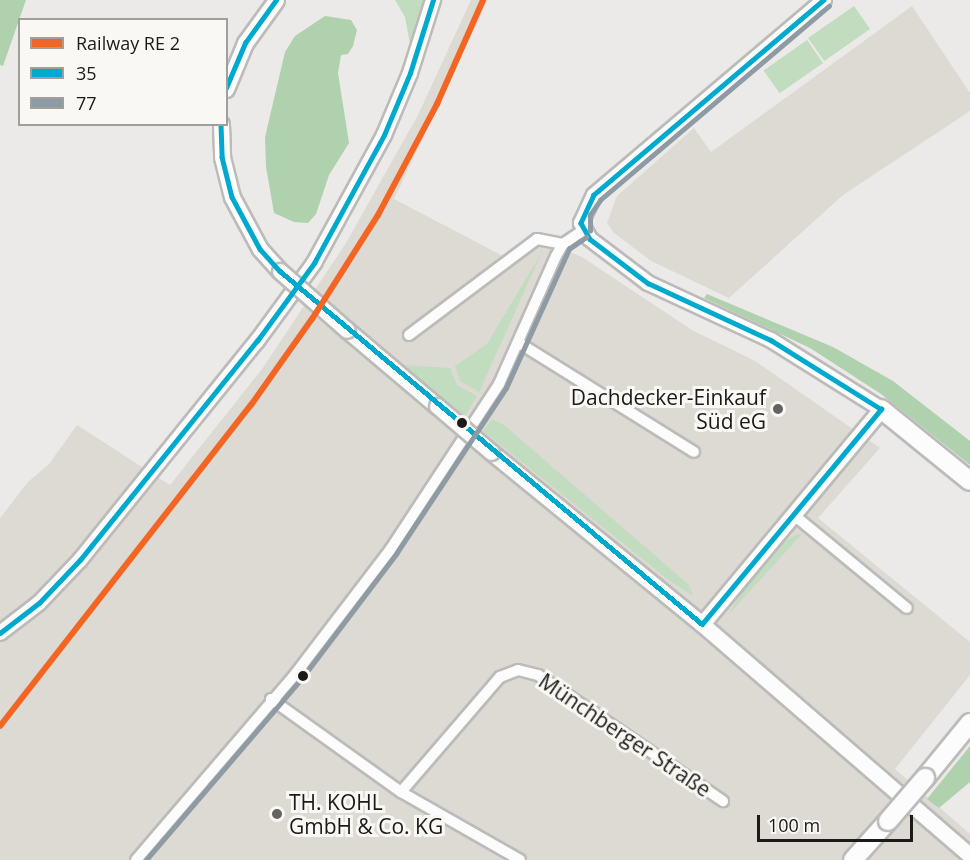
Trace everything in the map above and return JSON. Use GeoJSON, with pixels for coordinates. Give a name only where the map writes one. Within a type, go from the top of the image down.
{"type":"FeatureCollection","features":[{"type":"Feature","properties":{"kind":"highway"},"geometry":{"type":"LineString","coordinates":[[881,409],[970,481]]}},
{"type":"Feature","properties":{"kind":"highway"},"geometry":{"type":"LineString","coordinates":[[853,860],[970,723]]}},
{"type":"Feature","properties":{"kind":"main road"},"geometry":{"type":"LineString","coordinates":[[228,84],[245,43],[276,0]]}},
{"type":"Feature","properties":{"kind":"main road"},"geometry":{"type":"LineString","coordinates":[[221,126],[222,157],[232,197],[255,242],[280,271],[491,452],[702,624],[970,855]]}},
{"type":"Feature","properties":{"kind":"main road"},"geometry":{"type":"LineString","coordinates":[[702,624],[881,409]]}},
{"type":"Feature","properties":{"kind":"street"},"geometry":{"type":"LineString","coordinates":[[0,633],[39,603],[80,560],[258,341],[314,263],[384,135],[433,0]]}},
{"type":"Feature","properties":{"kind":"street"},"geometry":{"type":"LineString","coordinates":[[582,231],[582,213],[594,195],[824,0]]}},
{"type":"Feature","properties":{"kind":"street"},"geometry":{"type":"LineString","coordinates":[[136,860],[271,699],[390,550],[470,432],[519,343],[563,244],[582,231]]}},
{"type":"Feature","properties":{"kind":"street"},"geometry":{"type":"LineString","coordinates":[[582,231],[648,283],[771,340],[881,409]]}},
{"type":"Feature","properties":{"kind":"street"},"geometry":{"type":"LineString","coordinates":[[409,336],[537,239],[563,244]]}},
{"type":"Feature","properties":{"kind":"street"},"geometry":{"type":"LineString","coordinates":[[519,343],[694,452]]}},
{"type":"Feature","properties":{"kind":"street"},"geometry":{"type":"LineString","coordinates":[[794,515],[908,608]]}},
{"type":"Feature","properties":{"kind":"street","name":"Münchberger Straße"},"geometry":{"type":"LineString","coordinates":[[400,792],[500,677],[518,670],[538,675],[723,801]]}},
{"type":"Feature","properties":{"kind":"street"},"geometry":{"type":"LineString","coordinates":[[271,699],[327,743],[400,792],[520,860]]}},
{"type":"Feature","properties":{"kind":"shaded area"},"geometry":{"type":"Polygon","coordinates":[[[471,0],[488,0],[394,199],[503,256],[531,236],[582,257],[692,330],[755,361],[880,448],[818,518],[970,642],[970,675],[895,769],[970,834],[970,860],[0,860],[0,518],[28,482],[49,464],[77,425],[170,485],[262,369],[346,243],[418,115],[471,0]]]}},
{"type":"Feature","properties":{"kind":"shaded area"},"geometry":{"type":"Polygon","coordinates":[[[912,6],[970,93],[970,111],[843,195],[729,298],[651,261],[613,232],[607,223],[617,196],[694,128],[711,152],[912,6]]]}},
{"type":"Feature","properties":{"kind":"green space"},"geometry":{"type":"Polygon","coordinates":[[[0,0],[26,0],[3,66],[0,65],[0,0]]]}},
{"type":"Feature","properties":{"kind":"green space"},"geometry":{"type":"Polygon","coordinates":[[[395,0],[426,0],[411,49],[405,17],[395,0]]]}},
{"type":"Feature","properties":{"kind":"green space"},"geometry":{"type":"Polygon","coordinates":[[[854,6],[870,29],[824,61],[808,38],[854,6]]]}},
{"type":"Feature","properties":{"kind":"green space"},"geometry":{"type":"Polygon","coordinates":[[[325,16],[351,20],[357,30],[353,46],[348,54],[341,55],[338,73],[349,143],[329,175],[316,214],[308,223],[294,222],[274,213],[266,167],[265,137],[285,52],[295,36],[325,16]]]}},
{"type":"Feature","properties":{"kind":"green space"},"geometry":{"type":"Polygon","coordinates":[[[807,40],[823,63],[780,93],[764,70],[807,40]]]}},
{"type":"Feature","properties":{"kind":"green space"},"geometry":{"type":"Polygon","coordinates":[[[542,252],[479,392],[460,381],[455,366],[487,344],[542,252]]]}},
{"type":"Feature","properties":{"kind":"green space"},"geometry":{"type":"Polygon","coordinates":[[[707,294],[833,347],[893,381],[970,441],[970,465],[881,394],[810,348],[704,298],[707,294]]]}},
{"type":"Feature","properties":{"kind":"green space"},"geometry":{"type":"Polygon","coordinates":[[[403,365],[450,368],[457,385],[477,396],[465,416],[403,365]]]}},
{"type":"Feature","properties":{"kind":"green space"},"geometry":{"type":"Polygon","coordinates":[[[492,419],[504,425],[689,585],[693,596],[670,581],[483,431],[492,419]]]}},
{"type":"Feature","properties":{"kind":"green space"},"geometry":{"type":"Polygon","coordinates":[[[797,534],[802,534],[728,615],[741,593],[786,541],[797,534]]]}},
{"type":"Feature","properties":{"kind":"green space"},"geometry":{"type":"Polygon","coordinates":[[[970,746],[970,782],[939,808],[927,799],[970,746]]]}},
{"type":"Feature","properties":{"kind":"transit line","name":"35"},"geometry":{"type":"LineString","coordinates":[[228,83],[245,43],[276,0]]}},
{"type":"Feature","properties":{"kind":"transit line","name":"35"},"geometry":{"type":"LineString","coordinates":[[0,633],[39,603],[80,560],[257,341],[314,263],[384,135],[410,73],[433,0]]}},
{"type":"Feature","properties":{"kind":"transit line"},"geometry":{"type":"LineString","coordinates":[[0,726],[251,405],[312,319],[378,215],[437,104],[483,0]]}},
{"type":"Feature","properties":{"kind":"transit line","name":"35"},"geometry":{"type":"LineString","coordinates":[[824,0],[594,195],[581,223],[590,239],[648,283],[771,340],[881,409]]}},
{"type":"Feature","properties":{"kind":"transit line","name":"77"},"geometry":{"type":"LineString","coordinates":[[590,231],[590,215],[600,200],[829,6]]}},
{"type":"Feature","properties":{"kind":"transit line","name":"35"},"geometry":{"type":"LineString","coordinates":[[221,126],[222,157],[232,197],[260,249],[280,271],[702,624]]}},
{"type":"Feature","properties":{"kind":"transit line","name":"77"},"geometry":{"type":"LineString","coordinates":[[146,860],[302,678],[396,554],[506,388],[569,249],[586,237]]}},
{"type":"Feature","properties":{"kind":"transit line","name":"35"},"geometry":{"type":"LineString","coordinates":[[702,624],[881,409]]}},
{"type":"Feature","properties":{"kind":"place","name":"Dachdecker-Einkauf Süd eG"},"geometry":{"type":"Point","coordinates":[778,409]}},
{"type":"Feature","properties":{"kind":"place","name":"TH. KOHL GmbH & Co. KG"},"geometry":{"type":"Point","coordinates":[277,814]}}]}
